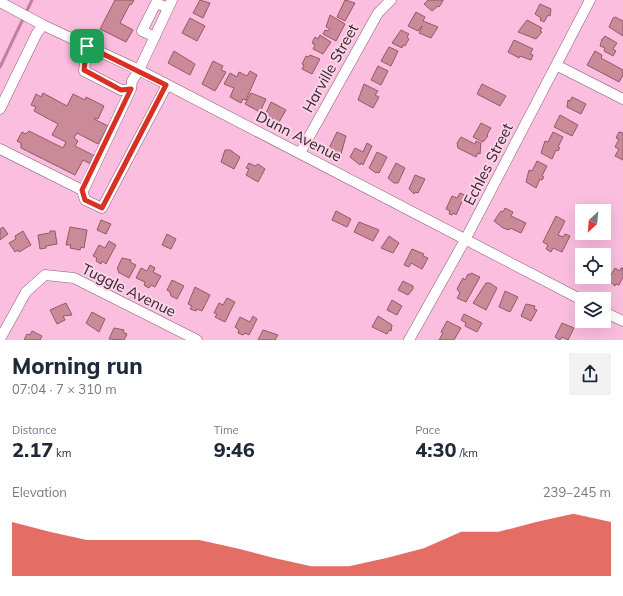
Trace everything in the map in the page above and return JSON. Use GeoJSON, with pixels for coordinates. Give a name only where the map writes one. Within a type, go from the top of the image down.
{"type":"FeatureCollection","features":[{"type":"Feature","properties":{"kind":"street","name":"Harville Street"},"geometry":{"type":"LineString","coordinates":[[300,153],[378,13],[391,0]]}},
{"type":"Feature","properties":{"kind":"street","name":"Echles Street"},"geometry":{"type":"LineString","coordinates":[[409,340],[465,240],[590,0]]}},
{"type":"Feature","properties":{"kind":"street","name":"Dunn Avenue"},"geometry":{"type":"LineString","coordinates":[[0,2],[43,25],[139,70],[575,296]]}},
{"type":"Feature","properties":{"kind":"street"},"geometry":{"type":"LineString","coordinates":[[166,85],[102,208],[85,200],[82,190],[170,4]]}},
{"type":"Feature","properties":{"kind":"street"},"geometry":{"type":"LineString","coordinates":[[0,110],[37,33],[43,25]]}},
{"type":"Feature","properties":{"kind":"street"},"geometry":{"type":"LineString","coordinates":[[87,46],[84,70],[121,90],[131,89]]}},
{"type":"Feature","properties":{"kind":"street"},"geometry":{"type":"LineString","coordinates":[[556,65],[623,100]]}},
{"type":"Feature","properties":{"kind":"street"},"geometry":{"type":"LineString","coordinates":[[0,149],[82,190]]}},
{"type":"Feature","properties":{"kind":"street","name":"Tuggle Avenue"},"geometry":{"type":"LineString","coordinates":[[0,340],[26,292],[45,275],[74,278],[197,340]]}},
{"type":"Feature","properties":{"kind":"street"},"geometry":{"type":"LineString","coordinates":[[611,316],[623,322]]}},
{"type":"Feature","properties":{"kind":"building"},"geometry":{"type":"Polygon","coordinates":[[[115,0],[134,0],[131,5],[130,4],[120,23],[133,30],[126,42],[100,29],[115,0]]]}},
{"type":"Feature","properties":{"kind":"building"},"geometry":{"type":"Polygon","coordinates":[[[200,0],[210,3],[203,18],[193,13],[200,0]]]}},
{"type":"Feature","properties":{"kind":"building"},"geometry":{"type":"Polygon","coordinates":[[[345,0],[355,3],[345,21],[337,17],[345,0]]]}},
{"type":"Feature","properties":{"kind":"building"},"geometry":{"type":"Polygon","coordinates":[[[428,0],[443,1],[439,7],[438,6],[432,11],[424,4],[428,0]]]}},
{"type":"Feature","properties":{"kind":"building"},"geometry":{"type":"Polygon","coordinates":[[[540,4],[551,9],[550,16],[548,15],[544,22],[535,14],[540,4]]]}},
{"type":"Feature","properties":{"kind":"building"},"geometry":{"type":"Polygon","coordinates":[[[416,12],[425,17],[423,21],[438,27],[431,38],[419,33],[422,26],[418,31],[408,26],[416,12]]]}},
{"type":"Feature","properties":{"kind":"building"},"geometry":{"type":"Polygon","coordinates":[[[330,15],[345,24],[336,41],[323,34],[325,30],[328,31],[330,29],[326,27],[330,15]]]}},
{"type":"Feature","properties":{"kind":"building"},"geometry":{"type":"Polygon","coordinates":[[[615,17],[623,21],[623,36],[609,27],[613,18],[615,17]]]}},
{"type":"Feature","properties":{"kind":"building"},"geometry":{"type":"Polygon","coordinates":[[[190,18],[205,26],[197,41],[182,33],[190,18]]]}},
{"type":"Feature","properties":{"kind":"building"},"geometry":{"type":"Polygon","coordinates":[[[527,20],[542,28],[540,31],[542,32],[536,39],[518,32],[527,20]]]}},
{"type":"Feature","properties":{"kind":"building"},"geometry":{"type":"Polygon","coordinates":[[[401,30],[409,34],[407,37],[409,39],[402,48],[392,43],[401,30]]]}},
{"type":"Feature","properties":{"kind":"building"},"geometry":{"type":"Polygon","coordinates":[[[320,35],[331,42],[323,54],[313,49],[315,45],[312,43],[315,37],[318,39],[320,35]]]}},
{"type":"Feature","properties":{"kind":"building"},"geometry":{"type":"Polygon","coordinates":[[[605,36],[617,43],[613,49],[616,51],[613,56],[604,51],[605,48],[600,46],[602,39],[605,36]]]}},
{"type":"Feature","properties":{"kind":"building"},"geometry":{"type":"Polygon","coordinates":[[[514,40],[533,49],[530,54],[533,55],[531,60],[520,56],[519,58],[508,52],[514,40]]]}},
{"type":"Feature","properties":{"kind":"building"},"geometry":{"type":"Polygon","coordinates":[[[389,47],[398,51],[391,66],[381,61],[389,47]]]}},
{"type":"Feature","properties":{"kind":"building"},"geometry":{"type":"Polygon","coordinates":[[[174,51],[195,64],[190,75],[168,63],[174,51]]]}},
{"type":"Feature","properties":{"kind":"building"},"geometry":{"type":"Polygon","coordinates":[[[595,51],[602,55],[601,58],[623,70],[623,75],[619,82],[587,65],[595,51]]]}},
{"type":"Feature","properties":{"kind":"building"},"geometry":{"type":"Polygon","coordinates":[[[310,55],[320,59],[312,74],[302,69],[304,65],[302,64],[306,56],[308,57],[310,55]]]}},
{"type":"Feature","properties":{"kind":"building"},"geometry":{"type":"Polygon","coordinates":[[[213,61],[223,66],[221,70],[226,72],[215,91],[202,84],[213,61]]]}},
{"type":"Feature","properties":{"kind":"building"},"geometry":{"type":"Polygon","coordinates":[[[378,66],[388,71],[381,85],[371,80],[378,66]]]}},
{"type":"Feature","properties":{"kind":"building"},"geometry":{"type":"Polygon","coordinates":[[[250,71],[257,75],[246,100],[243,99],[241,103],[230,97],[234,88],[224,84],[230,73],[237,77],[239,72],[247,76],[250,71]]]}},
{"type":"Feature","properties":{"kind":"building"},"geometry":{"type":"Polygon","coordinates":[[[364,84],[378,91],[375,95],[379,97],[373,108],[358,100],[364,84]]]}},
{"type":"Feature","properties":{"kind":"building"},"geometry":{"type":"Polygon","coordinates":[[[482,84],[506,96],[500,106],[477,94],[482,84]]]}},
{"type":"Feature","properties":{"kind":"building"},"geometry":{"type":"Polygon","coordinates":[[[43,93],[67,106],[73,94],[85,100],[86,97],[104,106],[98,119],[94,119],[108,126],[98,144],[77,133],[74,138],[78,141],[75,146],[95,156],[91,164],[83,160],[75,175],[21,148],[21,143],[17,141],[22,132],[26,134],[29,131],[63,148],[66,142],[52,135],[58,124],[34,111],[36,107],[31,105],[36,94],[41,97],[43,93]]]}},
{"type":"Feature","properties":{"kind":"building"},"geometry":{"type":"Polygon","coordinates":[[[251,93],[266,99],[260,112],[245,104],[251,93]]]}},
{"type":"Feature","properties":{"kind":"building"},"geometry":{"type":"Polygon","coordinates":[[[572,97],[586,104],[581,114],[567,107],[568,100],[570,101],[572,97]]]}},
{"type":"Feature","properties":{"kind":"building"},"geometry":{"type":"Polygon","coordinates":[[[271,102],[286,110],[279,122],[265,115],[271,102]]]}},
{"type":"Feature","properties":{"kind":"building"},"geometry":{"type":"Polygon","coordinates":[[[560,115],[578,125],[572,136],[554,127],[560,115]]]}},
{"type":"Feature","properties":{"kind":"building"},"geometry":{"type":"Polygon","coordinates":[[[481,123],[491,128],[487,135],[488,136],[483,142],[473,137],[481,123]]]}},
{"type":"Feature","properties":{"kind":"building"},"geometry":{"type":"Polygon","coordinates":[[[337,132],[346,136],[341,154],[329,148],[337,132]]]}},
{"type":"Feature","properties":{"kind":"building"},"geometry":{"type":"Polygon","coordinates":[[[553,132],[563,137],[558,147],[560,148],[558,151],[556,150],[552,159],[541,153],[545,141],[548,142],[553,132]]]}},
{"type":"Feature","properties":{"kind":"building"},"geometry":{"type":"Polygon","coordinates":[[[619,132],[623,133],[623,160],[615,156],[619,149],[615,147],[619,139],[616,138],[619,132]]]}},
{"type":"Feature","properties":{"kind":"building"},"geometry":{"type":"Polygon","coordinates":[[[461,137],[475,144],[476,141],[481,143],[480,154],[478,153],[476,157],[458,148],[457,143],[461,137]]]}},
{"type":"Feature","properties":{"kind":"building"},"geometry":{"type":"Polygon","coordinates":[[[367,143],[372,146],[363,165],[361,163],[360,165],[350,157],[355,148],[363,152],[367,143]]]}},
{"type":"Feature","properties":{"kind":"building"},"geometry":{"type":"Polygon","coordinates":[[[225,150],[230,150],[240,157],[234,169],[221,162],[225,150]]]}},
{"type":"Feature","properties":{"kind":"building"},"geometry":{"type":"Polygon","coordinates":[[[377,152],[387,157],[379,173],[376,173],[369,168],[377,152]]]}},
{"type":"Feature","properties":{"kind":"building"},"geometry":{"type":"Polygon","coordinates":[[[537,161],[547,166],[542,176],[544,177],[542,180],[540,179],[536,188],[526,182],[529,170],[532,171],[537,161]]]}},
{"type":"Feature","properties":{"kind":"building"},"geometry":{"type":"Polygon","coordinates":[[[249,163],[255,166],[258,164],[265,169],[258,182],[246,175],[249,169],[246,168],[249,163]]]}},
{"type":"Feature","properties":{"kind":"building"},"geometry":{"type":"Polygon","coordinates":[[[396,163],[405,168],[398,183],[394,183],[388,178],[396,163]]]}},
{"type":"Feature","properties":{"kind":"building"},"geometry":{"type":"Polygon","coordinates":[[[415,175],[425,179],[418,193],[415,192],[414,194],[409,189],[415,175]]]}},
{"type":"Feature","properties":{"kind":"building"},"geometry":{"type":"Polygon","coordinates":[[[460,193],[465,195],[456,215],[454,213],[452,215],[449,214],[450,211],[446,209],[452,196],[457,198],[460,193]]]}},
{"type":"Feature","properties":{"kind":"building"},"geometry":{"type":"Polygon","coordinates":[[[505,208],[513,212],[511,216],[526,223],[521,233],[510,228],[509,230],[503,228],[494,221],[505,208]]]}},
{"type":"Feature","properties":{"kind":"building"},"geometry":{"type":"Polygon","coordinates":[[[336,211],[351,219],[347,227],[332,220],[336,211]]]}},
{"type":"Feature","properties":{"kind":"building"},"geometry":{"type":"Polygon","coordinates":[[[556,216],[565,221],[558,235],[563,237],[565,234],[570,236],[562,252],[553,248],[551,252],[546,249],[548,245],[543,242],[556,216]]]}},
{"type":"Feature","properties":{"kind":"building"},"geometry":{"type":"Polygon","coordinates":[[[101,220],[111,224],[106,234],[97,230],[101,220]]]}},
{"type":"Feature","properties":{"kind":"building"},"geometry":{"type":"Polygon","coordinates":[[[359,222],[379,230],[373,241],[354,232],[359,222]]]}},
{"type":"Feature","properties":{"kind":"building"},"geometry":{"type":"Polygon","coordinates":[[[3,227],[8,234],[0,240],[0,229],[3,227]]]}},
{"type":"Feature","properties":{"kind":"building"},"geometry":{"type":"Polygon","coordinates":[[[70,227],[87,230],[84,248],[81,247],[80,250],[70,248],[71,245],[66,245],[70,227]]]}},
{"type":"Feature","properties":{"kind":"building"},"geometry":{"type":"Polygon","coordinates":[[[23,231],[31,245],[19,252],[18,250],[15,252],[9,243],[16,239],[15,236],[23,231]]]}},
{"type":"Feature","properties":{"kind":"building"},"geometry":{"type":"Polygon","coordinates":[[[50,231],[55,231],[57,244],[40,249],[38,235],[50,233],[50,231]]]}},
{"type":"Feature","properties":{"kind":"building"},"geometry":{"type":"Polygon","coordinates":[[[167,234],[176,239],[171,249],[162,245],[167,234]]]}},
{"type":"Feature","properties":{"kind":"building"},"geometry":{"type":"Polygon","coordinates":[[[389,236],[399,243],[393,253],[381,248],[389,236]]]}},
{"type":"Feature","properties":{"kind":"building"},"geometry":{"type":"Polygon","coordinates":[[[109,241],[116,245],[106,264],[102,261],[101,264],[96,261],[97,258],[93,256],[99,245],[105,248],[109,241]]]}},
{"type":"Feature","properties":{"kind":"building"},"geometry":{"type":"Polygon","coordinates":[[[412,249],[424,254],[423,256],[428,258],[422,269],[411,263],[409,267],[404,265],[412,249]]]}},
{"type":"Feature","properties":{"kind":"building"},"geometry":{"type":"Polygon","coordinates":[[[122,258],[131,260],[130,262],[136,265],[129,278],[118,272],[119,270],[117,269],[122,258]]]}},
{"type":"Feature","properties":{"kind":"building"},"geometry":{"type":"Polygon","coordinates":[[[150,265],[155,268],[153,272],[161,276],[155,287],[151,285],[149,288],[144,285],[145,282],[136,278],[141,268],[147,271],[150,265]]]}},
{"type":"Feature","properties":{"kind":"building"},"geometry":{"type":"Polygon","coordinates":[[[615,268],[620,271],[621,268],[623,268],[623,277],[619,285],[616,284],[615,286],[611,283],[611,275],[615,268]]]}},
{"type":"Feature","properties":{"kind":"building"},"geometry":{"type":"Polygon","coordinates":[[[471,273],[480,277],[466,302],[457,298],[460,293],[457,289],[463,278],[465,280],[468,274],[470,275],[471,273]]]}},
{"type":"Feature","properties":{"kind":"building"},"geometry":{"type":"Polygon","coordinates":[[[172,280],[184,286],[177,299],[171,296],[170,292],[167,290],[172,280]]]}},
{"type":"Feature","properties":{"kind":"building"},"geometry":{"type":"Polygon","coordinates":[[[403,281],[413,286],[413,289],[408,295],[398,290],[403,281]]]}},
{"type":"Feature","properties":{"kind":"building"},"geometry":{"type":"Polygon","coordinates":[[[486,283],[490,283],[497,288],[486,310],[473,303],[486,283]]]}},
{"type":"Feature","properties":{"kind":"building"},"geometry":{"type":"Polygon","coordinates":[[[195,287],[210,295],[202,311],[190,309],[192,306],[188,304],[195,287]]]}},
{"type":"Feature","properties":{"kind":"building"},"geometry":{"type":"Polygon","coordinates":[[[505,291],[518,297],[510,312],[499,307],[505,291]]]}},
{"type":"Feature","properties":{"kind":"building"},"geometry":{"type":"Polygon","coordinates":[[[227,298],[235,302],[225,322],[215,317],[217,314],[214,313],[219,303],[223,305],[227,298]]]}},
{"type":"Feature","properties":{"kind":"building"},"geometry":{"type":"Polygon","coordinates":[[[392,300],[402,306],[397,315],[387,310],[392,300]]]}},
{"type":"Feature","properties":{"kind":"building"},"geometry":{"type":"Polygon","coordinates":[[[66,303],[72,315],[63,316],[65,320],[57,324],[50,310],[66,303]]]}},
{"type":"Feature","properties":{"kind":"building"},"geometry":{"type":"Polygon","coordinates":[[[526,304],[535,306],[534,309],[537,310],[531,321],[521,316],[526,304]]]}},
{"type":"Feature","properties":{"kind":"building"},"geometry":{"type":"Polygon","coordinates":[[[92,312],[105,319],[99,332],[86,323],[92,312]]]}},
{"type":"Feature","properties":{"kind":"building"},"geometry":{"type":"Polygon","coordinates":[[[464,314],[482,323],[477,332],[465,326],[466,323],[461,320],[464,314]]]}},
{"type":"Feature","properties":{"kind":"building"},"geometry":{"type":"Polygon","coordinates":[[[253,316],[257,319],[249,335],[245,333],[243,335],[238,333],[239,330],[235,327],[240,317],[250,322],[253,316]]]}},
{"type":"Feature","properties":{"kind":"building"},"geometry":{"type":"Polygon","coordinates":[[[378,316],[392,325],[391,331],[389,330],[387,334],[372,327],[378,316]]]}},
{"type":"Feature","properties":{"kind":"building"},"geometry":{"type":"Polygon","coordinates":[[[447,321],[461,328],[454,340],[439,340],[443,333],[441,332],[447,321]]]}},
{"type":"Feature","properties":{"kind":"building"},"geometry":{"type":"Polygon","coordinates":[[[562,323],[574,328],[568,340],[562,337],[560,340],[555,337],[562,323]]]}},
{"type":"Feature","properties":{"kind":"building"},"geometry":{"type":"Polygon","coordinates":[[[114,328],[124,330],[123,332],[127,334],[124,340],[109,339],[114,328]]]}},
{"type":"Feature","properties":{"kind":"building"},"geometry":{"type":"Polygon","coordinates":[[[263,330],[278,335],[275,340],[258,340],[263,330]]]}},
{"type":"Feature","properties":{"kind":"building"},"geometry":{"type":"Polygon","coordinates":[[[32,331],[42,336],[40,340],[24,340],[27,334],[30,335],[32,331]]]}},
{"type":"Feature","properties":{"kind":"waterway"},"geometry":{"type":"LineString","coordinates":[[0,67],[32,0]]}},
{"type":"Feature","properties":{"kind":"route"},"geometry":{"type":"LineString","coordinates":[[87,46],[139,70],[166,85],[102,208],[85,200],[82,190],[84,189],[131,89],[121,90],[84,70],[87,46]]}}]}
